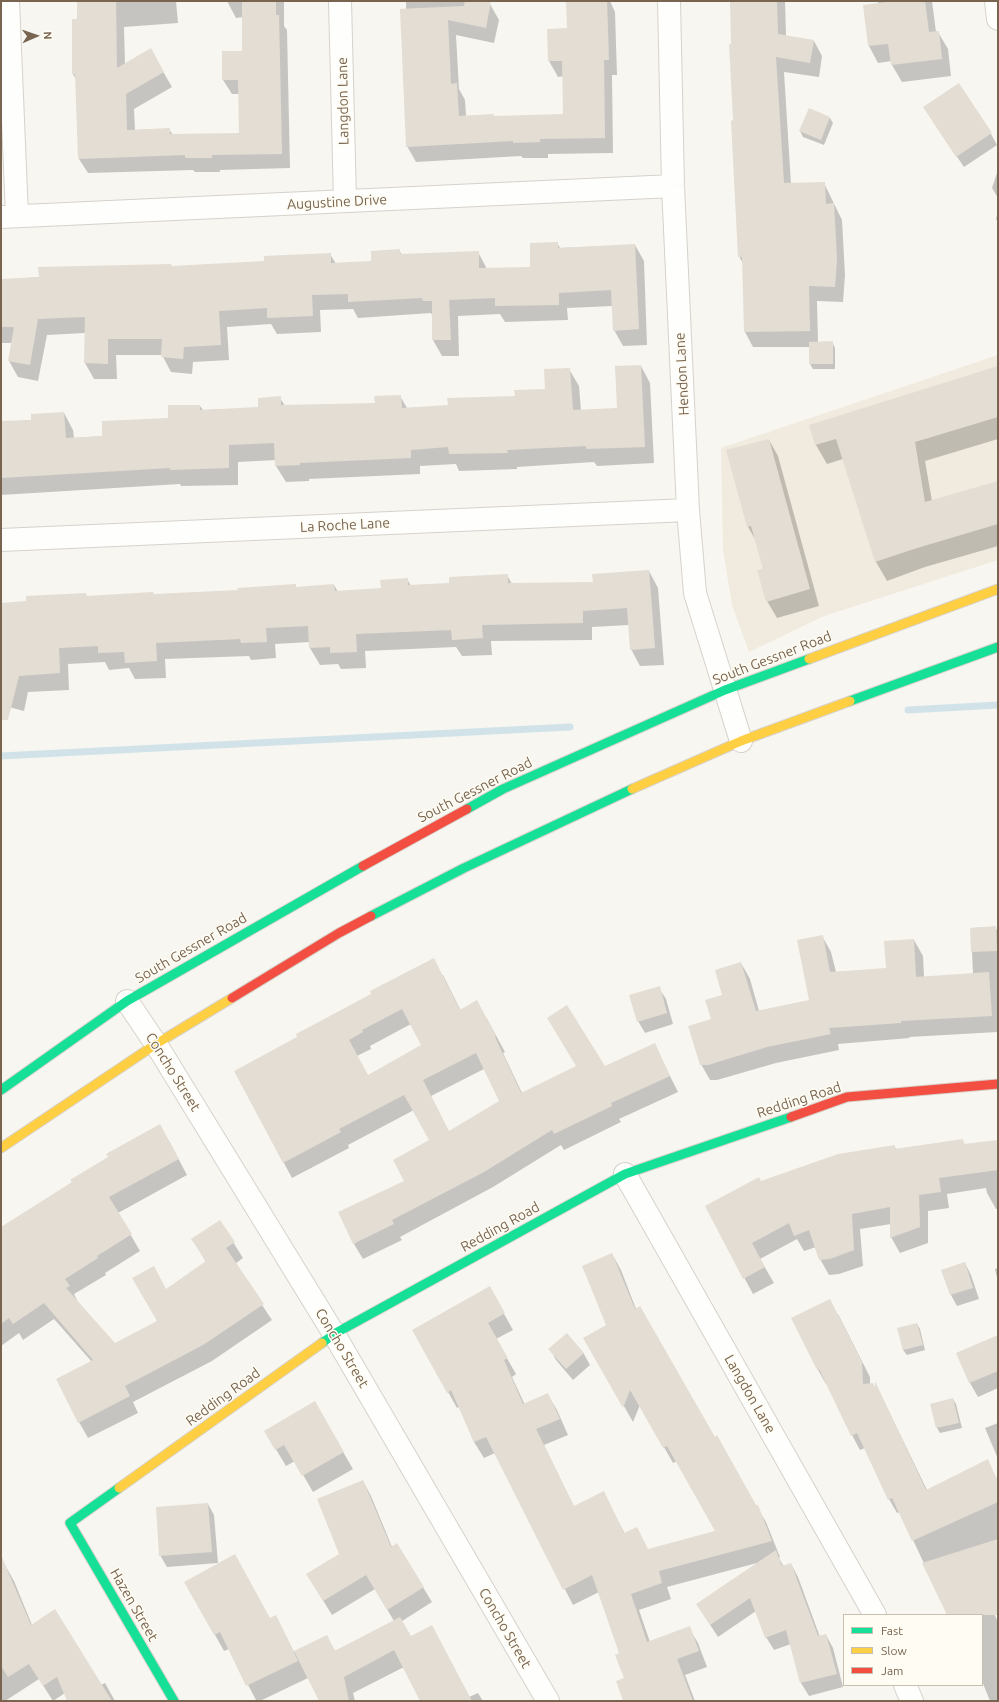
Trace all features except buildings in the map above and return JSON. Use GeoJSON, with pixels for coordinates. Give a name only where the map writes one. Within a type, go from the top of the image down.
{"type":"FeatureCollection","features":[{"type":"Feature","properties":{"kind":"main road","name":"South Gessner Road"},"geometry":{"type":"LineString","coordinates":[[1,1090],[127,1001],[319,890],[503,789],[725,690],[998,589]]}},
{"type":"Feature","properties":{"kind":"main road"},"geometry":{"type":"LineString","coordinates":[[1,1148],[156,1044],[340,933],[464,868],[589,808],[741,741],[998,647]]}},
{"type":"Feature","properties":{"kind":"main road","name":"Redding Road"},"geometry":{"type":"LineString","coordinates":[[70,1523],[334,1334],[625,1174],[847,1097],[998,1084]]}},
{"type":"Feature","properties":{"kind":"main road","name":"Hazen Street"},"geometry":{"type":"LineString","coordinates":[[70,1523],[174,1701]]}},
{"type":"Feature","properties":{"kind":"street"},"geometry":{"type":"LineString","coordinates":[[8,1],[9,217]]}},
{"type":"Feature","properties":{"kind":"street","name":"Langdon Lane"},"geometry":{"type":"LineString","coordinates":[[340,1],[345,201]]}},
{"type":"Feature","properties":{"kind":"street","name":"Hendon Lane"},"geometry":{"type":"LineString","coordinates":[[669,1],[673,186],[688,510],[695,593],[741,741]]}},
{"type":"Feature","properties":{"kind":"street"},"geometry":{"type":"LineString","coordinates":[[996,1],[998,19]]}},
{"type":"Feature","properties":{"kind":"street","name":"Augustine Drive"},"geometry":{"type":"LineString","coordinates":[[9,217],[673,186]]}},
{"type":"Feature","properties":{"kind":"street","name":"La Roche Lane"},"geometry":{"type":"LineString","coordinates":[[1,540],[688,510]]}},
{"type":"Feature","properties":{"kind":"street","name":"Concho Street"},"geometry":{"type":"LineString","coordinates":[[127,1001],[156,1044],[334,1334],[548,1701]]}},
{"type":"Feature","properties":{"kind":"street","name":"Langdon Lane"},"geometry":{"type":"LineString","coordinates":[[625,1174],[874,1614]]}},
{"type":"Feature","properties":{"kind":"street"},"geometry":{"type":"LineString","coordinates":[[905,1686],[912,1701]]}},
{"type":"Feature","properties":{"kind":"shaded area"},"geometry":{"type":"Polygon","coordinates":[[[998,355],[998,560],[824,616],[749,652],[732,605],[723,549],[721,448],[998,355]]]}},
{"type":"Feature","properties":{"kind":"waterway"},"geometry":{"type":"LineString","coordinates":[[908,710],[998,705]]}},
{"type":"Feature","properties":{"kind":"waterway"},"geometry":{"type":"LineString","coordinates":[[1,756],[570,727]]}},
{"type":"Feature","properties":{"kind":"traffic: fast"},"geometry":{"type":"LineString","coordinates":[[850,701],[998,647]]}},
{"type":"Feature","properties":{"kind":"traffic: fast"},"geometry":{"type":"LineString","coordinates":[[467,809],[503,789],[725,690],[809,659]]}},
{"type":"Feature","properties":{"kind":"traffic: fast"},"geometry":{"type":"LineString","coordinates":[[371,916],[464,868],[632,789]]}},
{"type":"Feature","properties":{"kind":"traffic: fast"},"geometry":{"type":"LineString","coordinates":[[1,1090],[127,1001],[363,866]]}},
{"type":"Feature","properties":{"kind":"traffic: fast"},"geometry":{"type":"LineString","coordinates":[[322,1343],[334,1334],[625,1174],[791,1117]]}},
{"type":"Feature","properties":{"kind":"traffic: fast"},"geometry":{"type":"LineString","coordinates":[[119,1488],[70,1523],[174,1701]]}},
{"type":"Feature","properties":{"kind":"traffic: slow"},"geometry":{"type":"LineString","coordinates":[[809,659],[998,589]]}},
{"type":"Feature","properties":{"kind":"traffic: slow"},"geometry":{"type":"LineString","coordinates":[[632,789],[741,741],[850,701]]}},
{"type":"Feature","properties":{"kind":"traffic: slow"},"geometry":{"type":"LineString","coordinates":[[1,1148],[156,1044],[232,998]]}},
{"type":"Feature","properties":{"kind":"traffic: slow"},"geometry":{"type":"LineString","coordinates":[[119,1488],[322,1343]]}},
{"type":"Feature","properties":{"kind":"traffic: jam"},"geometry":{"type":"LineString","coordinates":[[363,866],[467,809]]}},
{"type":"Feature","properties":{"kind":"traffic: jam"},"geometry":{"type":"LineString","coordinates":[[232,998],[339,933],[371,916]]}},
{"type":"Feature","properties":{"kind":"traffic: jam"},"geometry":{"type":"LineString","coordinates":[[791,1117],[847,1097],[998,1084]]}}]}
